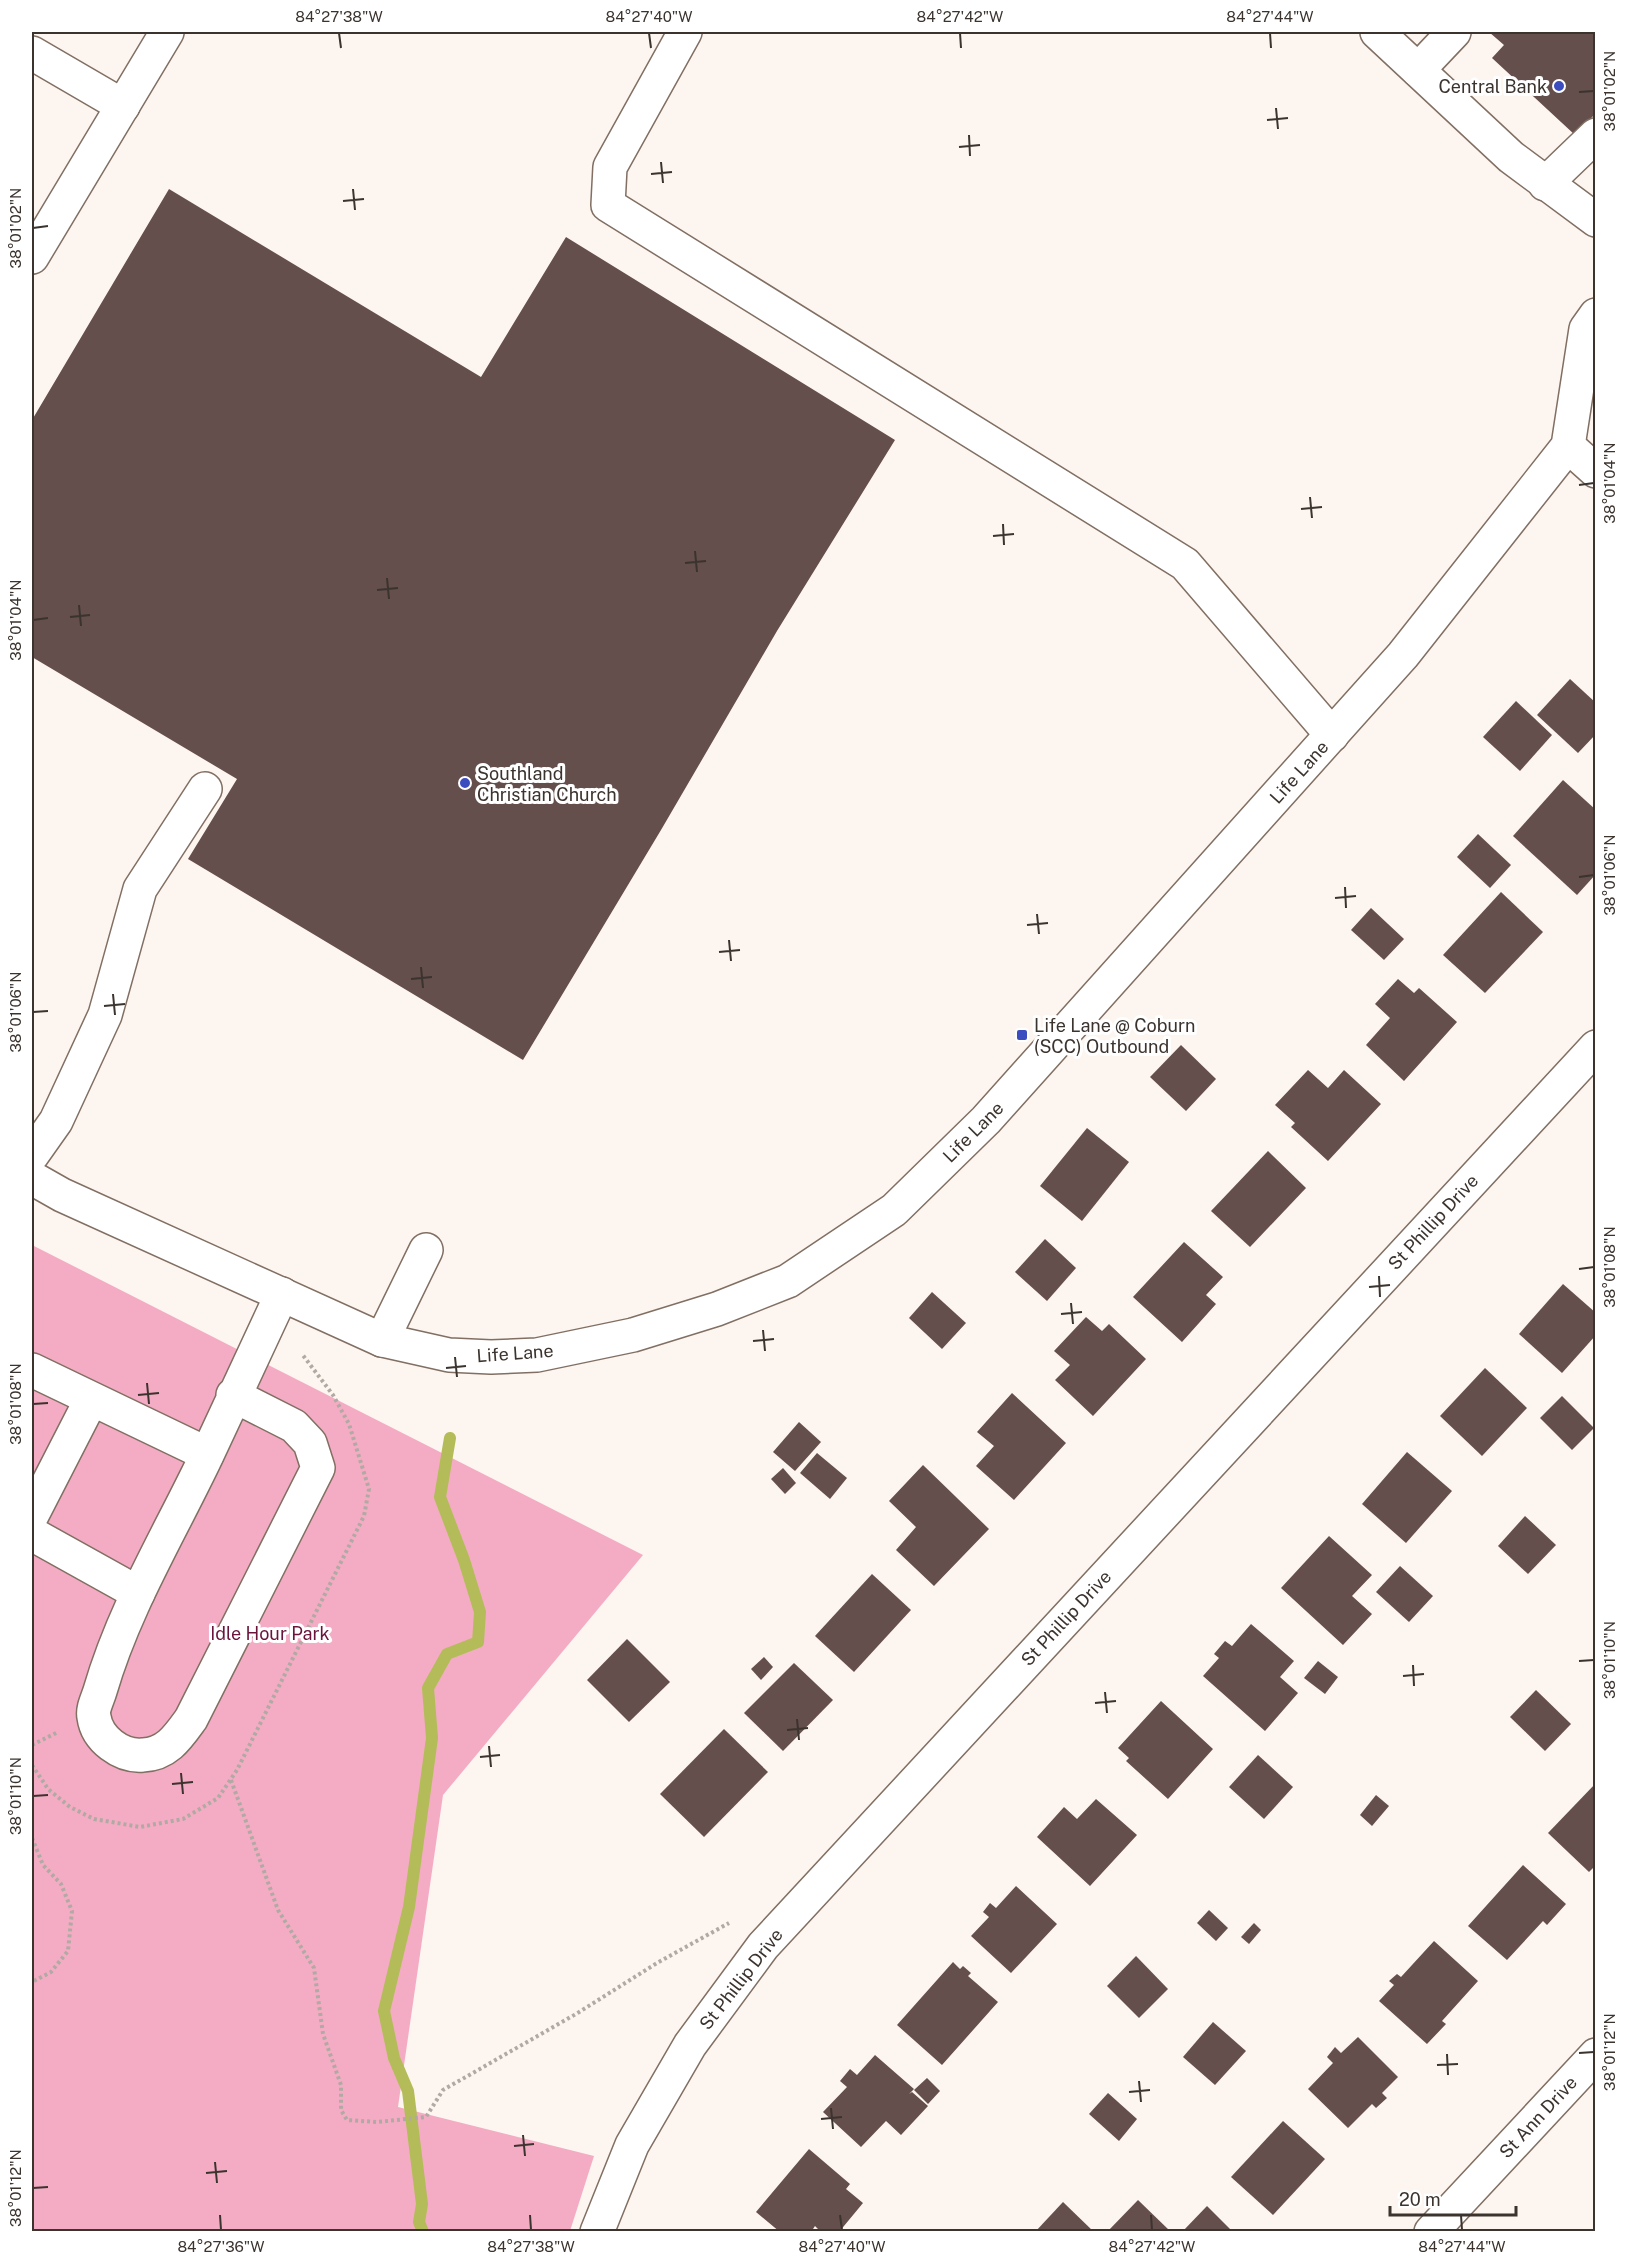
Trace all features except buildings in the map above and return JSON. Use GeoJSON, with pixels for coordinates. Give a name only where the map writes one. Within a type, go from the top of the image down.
{"type":"FeatureCollection","features":[{"type":"Feature","properties":{"kind":"street"},"geometry":{"type":"LineString","coordinates":[[32,257],[167,32]]}},
{"type":"Feature","properties":{"kind":"street"},"geometry":{"type":"LineString","coordinates":[[685,32],[610,167],[608,206],[1185,564],[1332,735]]}},
{"type":"Feature","properties":{"kind":"street"},"geometry":{"type":"LineString","coordinates":[[1377,32],[1511,158],[1596,220]]}},
{"type":"Feature","properties":{"kind":"street"},"geometry":{"type":"LineString","coordinates":[[1418,70],[1454,32]]}},
{"type":"Feature","properties":{"kind":"street"},"geometry":{"type":"LineString","coordinates":[[32,53],[123,106]]}},
{"type":"Feature","properties":{"kind":"street"},"geometry":{"type":"LineString","coordinates":[[1545,184],[1596,135]]}},
{"type":"Feature","properties":{"kind":"street","name":"Life Lane"},"geometry":{"type":"LineString","coordinates":[[32,1178],[62,1196],[382,1340],[449,1355],[491,1357],[537,1355],[647,1331],[717,1309],[788,1281],[894,1210],[986,1120],[1403,655],[1568,446],[1586,330],[1596,315]]}},
{"type":"Feature","properties":{"kind":"street"},"geometry":{"type":"LineString","coordinates":[[1568,446],[1596,471]]}},
{"type":"Feature","properties":{"kind":"street"},"geometry":{"type":"LineString","coordinates":[[32,1155],[56,1121],[105,1015],[140,889],[205,789]]}},
{"type":"Feature","properties":{"kind":"street","name":"St Phillip Drive"},"geometry":{"type":"LineString","coordinates":[[597,2232],[632,2145],[690,2045],[763,1946],[1596,1047]]}},
{"type":"Feature","properties":{"kind":"street"},"geometry":{"type":"LineString","coordinates":[[382,1340],[426,1250]]}},
{"type":"Feature","properties":{"kind":"street"},"geometry":{"type":"LineString","coordinates":[[233,1395],[294,1426],[310,1443],[318,1468],[191,1719],[172,1745],[153,1755],[134,1756],[114,1748],[99,1732],[93,1715],[109,1658],[138,1593],[207,1455],[233,1395],[282,1294]]}},
{"type":"Feature","properties":{"kind":"street"},"geometry":{"type":"LineString","coordinates":[[32,1370],[207,1455]]}},
{"type":"Feature","properties":{"kind":"street"},"geometry":{"type":"LineString","coordinates":[[32,1515],[91,1400]]}},
{"type":"Feature","properties":{"kind":"street"},"geometry":{"type":"LineString","coordinates":[[32,1534],[138,1593]]}},
{"type":"Feature","properties":{"kind":"street","name":"St Ann Drive"},"geometry":{"type":"LineString","coordinates":[[1431,2232],[1596,2055]]}},
{"type":"Feature","properties":{"kind":"path"},"geometry":{"type":"LineString","coordinates":[[231,1780],[278,1910],[314,1968],[323,2034],[341,2085],[341,2110],[347,2120],[377,2122],[426,2117],[443,2090],[576,2014],[657,1963],[732,1922]]}},
{"type":"Feature","properties":{"kind":"path"},"geometry":{"type":"LineString","coordinates":[[32,1838],[43,1865],[61,1884],[72,1911],[68,1951],[51,1972],[32,1982]]}},
{"type":"Feature","properties":{"kind":"green space","name":"Idle Hour Park"},"geometry":{"type":"Polygon","coordinates":[[[32,1245],[643,1555],[443,1795],[398,2107],[594,2156],[570,2231],[32,2231],[32,1245]]]}},
{"type":"Feature","properties":{"kind":"waterway"},"geometry":{"type":"LineString","coordinates":[[423,2232],[419,2222],[422,2204],[408,2091],[394,2058],[384,2011],[409,1907],[432,1738],[428,1688],[447,1654],[478,1642],[480,1612],[464,1560],[440,1497],[450,1438]]}},
{"type":"Feature","properties":{"kind":"place","name":"Central Bank"},"geometry":{"type":"Point","coordinates":[1559,86]}},
{"type":"Feature","properties":{"kind":"place","name":"Southland Christian Church"},"geometry":{"type":"Point","coordinates":[465,783]}},
{"type":"Feature","properties":{"kind":"place","name":"Life Lane @ Coburn (SCC) Outbound"},"geometry":{"type":"Point","coordinates":[1022,1035]}}]}
